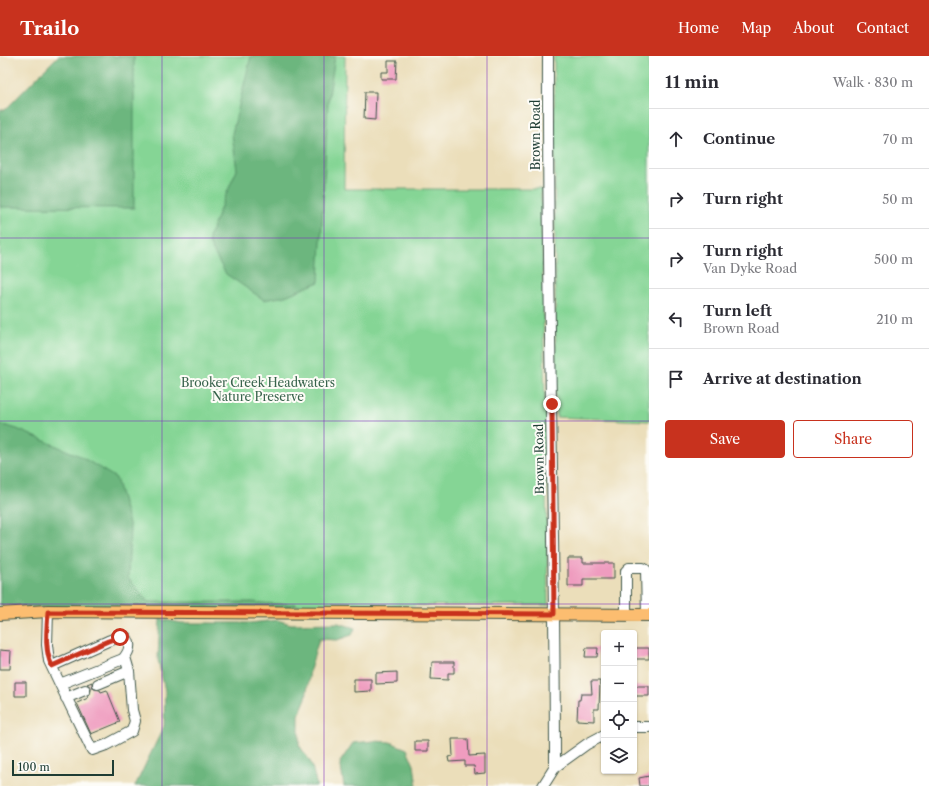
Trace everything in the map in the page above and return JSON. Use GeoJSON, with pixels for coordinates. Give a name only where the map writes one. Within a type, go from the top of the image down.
{"type":"FeatureCollection","features":[{"type":"Feature","properties":{"kind":"main road"},"geometry":{"type":"LineString","coordinates":[[0,608],[48,612]]}},
{"type":"Feature","properties":{"kind":"main road"},"geometry":{"type":"LineString","coordinates":[[0,614],[48,612],[648,615]]}},
{"type":"Feature","properties":{"kind":"street","name":"Brown Road"},"geometry":{"type":"LineString","coordinates":[[548,56],[555,767]]}},
{"type":"Feature","properties":{"kind":"street"},"geometry":{"type":"LineString","coordinates":[[626,615],[626,571],[629,568],[643,568],[646,570],[648,615]]}},
{"type":"Feature","properties":{"kind":"street"},"geometry":{"type":"LineString","coordinates":[[48,612],[48,653],[50,661],[66,698],[92,750],[106,745],[132,731],[135,720],[132,710],[130,670],[125,657]]}},
{"type":"Feature","properties":{"kind":"street"},"geometry":{"type":"LineString","coordinates":[[52,666],[120,637],[126,637],[130,641],[130,647],[123,659],[60,684]]}},
{"type":"Feature","properties":{"kind":"street"},"geometry":{"type":"LineString","coordinates":[[98,684],[130,670]]}},
{"type":"Feature","properties":{"kind":"street"},"geometry":{"type":"LineString","coordinates":[[66,698],[85,690]]}},
{"type":"Feature","properties":{"kind":"street"},"geometry":{"type":"LineString","coordinates":[[637,727],[649,727]]}},
{"type":"Feature","properties":{"kind":"street"},"geometry":{"type":"LineString","coordinates":[[543,786],[555,767],[601,736]]}},
{"type":"Feature","properties":{"kind":"green space"},"geometry":{"type":"Polygon","coordinates":[[[58,56],[134,56],[134,208],[0,207],[0,110],[5,110],[58,56]]]}},
{"type":"Feature","properties":{"kind":"green space","name":"Brooker Creek Headwaters Nature Preserve"},"geometry":{"type":"Polygon","coordinates":[[[75,56],[345,56],[344,189],[541,189],[545,406],[548,406],[548,419],[545,424],[548,605],[346,606],[0,604],[0,128],[75,56]]]}},
{"type":"Feature","properties":{"kind":"green space"},"geometry":{"type":"Polygon","coordinates":[[[251,56],[335,56],[328,102],[319,282],[285,296],[264,300],[226,274],[209,244],[209,237],[237,170],[232,134],[251,56]]]}},
{"type":"Feature","properties":{"kind":"green space"},"geometry":{"type":"Polygon","coordinates":[[[554,56],[649,56],[649,421],[556,417],[554,56]]]}},
{"type":"Feature","properties":{"kind":"green space"},"geometry":{"type":"Polygon","coordinates":[[[0,424],[17,429],[80,456],[116,478],[130,527],[128,578],[148,602],[252,602],[296,604],[293,609],[48,608],[0,605],[0,424]]]}},
{"type":"Feature","properties":{"kind":"green space"},"geometry":{"type":"Polygon","coordinates":[[[160,619],[182,623],[250,623],[277,620],[291,624],[338,623],[355,628],[352,635],[337,640],[319,639],[310,670],[306,698],[299,715],[299,745],[311,763],[317,786],[135,786],[164,726],[165,691],[158,660],[160,619]]]}},
{"type":"Feature","properties":{"kind":"green space"},"geometry":{"type":"Polygon","coordinates":[[[374,741],[390,742],[407,749],[414,765],[417,786],[344,786],[340,762],[353,743],[374,741]]]}},
{"type":"Feature","properties":{"kind":"building"},"geometry":{"type":"Polygon","coordinates":[[[388,61],[397,61],[396,79],[381,79],[381,72],[388,72],[388,61]]]}},
{"type":"Feature","properties":{"kind":"building"},"geometry":{"type":"Polygon","coordinates":[[[365,92],[376,92],[375,120],[364,119],[365,92]]]}},
{"type":"Feature","properties":{"kind":"building"},"geometry":{"type":"Polygon","coordinates":[[[568,558],[583,558],[583,563],[614,563],[614,579],[583,579],[583,586],[568,586],[568,558]]]}},
{"type":"Feature","properties":{"kind":"building"},"geometry":{"type":"Polygon","coordinates":[[[586,648],[598,648],[597,657],[585,657],[586,648]]]}},
{"type":"Feature","properties":{"kind":"building"},"geometry":{"type":"Polygon","coordinates":[[[637,648],[649,648],[649,659],[637,659],[637,648]]]}},
{"type":"Feature","properties":{"kind":"building"},"geometry":{"type":"Polygon","coordinates":[[[0,650],[11,651],[10,669],[0,669],[0,650]]]}},
{"type":"Feature","properties":{"kind":"building"},"geometry":{"type":"Polygon","coordinates":[[[432,662],[454,662],[454,673],[448,673],[448,680],[431,679],[432,662]]]}},
{"type":"Feature","properties":{"kind":"building"},"geometry":{"type":"Polygon","coordinates":[[[397,672],[397,683],[376,684],[376,673],[397,672]]]}},
{"type":"Feature","properties":{"kind":"building"},"geometry":{"type":"Polygon","coordinates":[[[354,679],[371,679],[371,691],[354,692],[354,679]]]}},
{"type":"Feature","properties":{"kind":"building"},"geometry":{"type":"Polygon","coordinates":[[[591,681],[600,681],[599,709],[594,709],[594,721],[577,720],[578,700],[580,700],[581,694],[592,694],[591,681]]]}},
{"type":"Feature","properties":{"kind":"building"},"geometry":{"type":"Polygon","coordinates":[[[15,682],[26,682],[26,696],[15,696],[15,682]]]}},
{"type":"Feature","properties":{"kind":"building"},"geometry":{"type":"Polygon","coordinates":[[[92,682],[94,689],[100,690],[101,692],[107,690],[120,722],[91,734],[77,703],[88,698],[87,696],[90,694],[91,687],[87,684],[92,682]]]}},
{"type":"Feature","properties":{"kind":"building"},"geometry":{"type":"Polygon","coordinates":[[[637,686],[649,686],[649,696],[637,696],[637,686]]]}},
{"type":"Feature","properties":{"kind":"building"},"geometry":{"type":"Polygon","coordinates":[[[452,739],[468,739],[469,756],[485,755],[485,773],[475,774],[474,766],[465,766],[465,761],[449,762],[448,757],[453,756],[452,739]]]}},
{"type":"Feature","properties":{"kind":"building"},"geometry":{"type":"Polygon","coordinates":[[[415,741],[428,741],[428,751],[415,751],[415,741]]]}},
{"type":"Feature","properties":{"kind":"building"},"geometry":{"type":"Polygon","coordinates":[[[649,776],[649,786],[640,786],[639,778],[649,776]]]}},
{"type":"Feature","properties":{"kind":"route"},"geometry":{"type":"LineString","coordinates":[[120,637],[52,666],[47,645],[48,612],[554,614],[552,404]]}}]}
